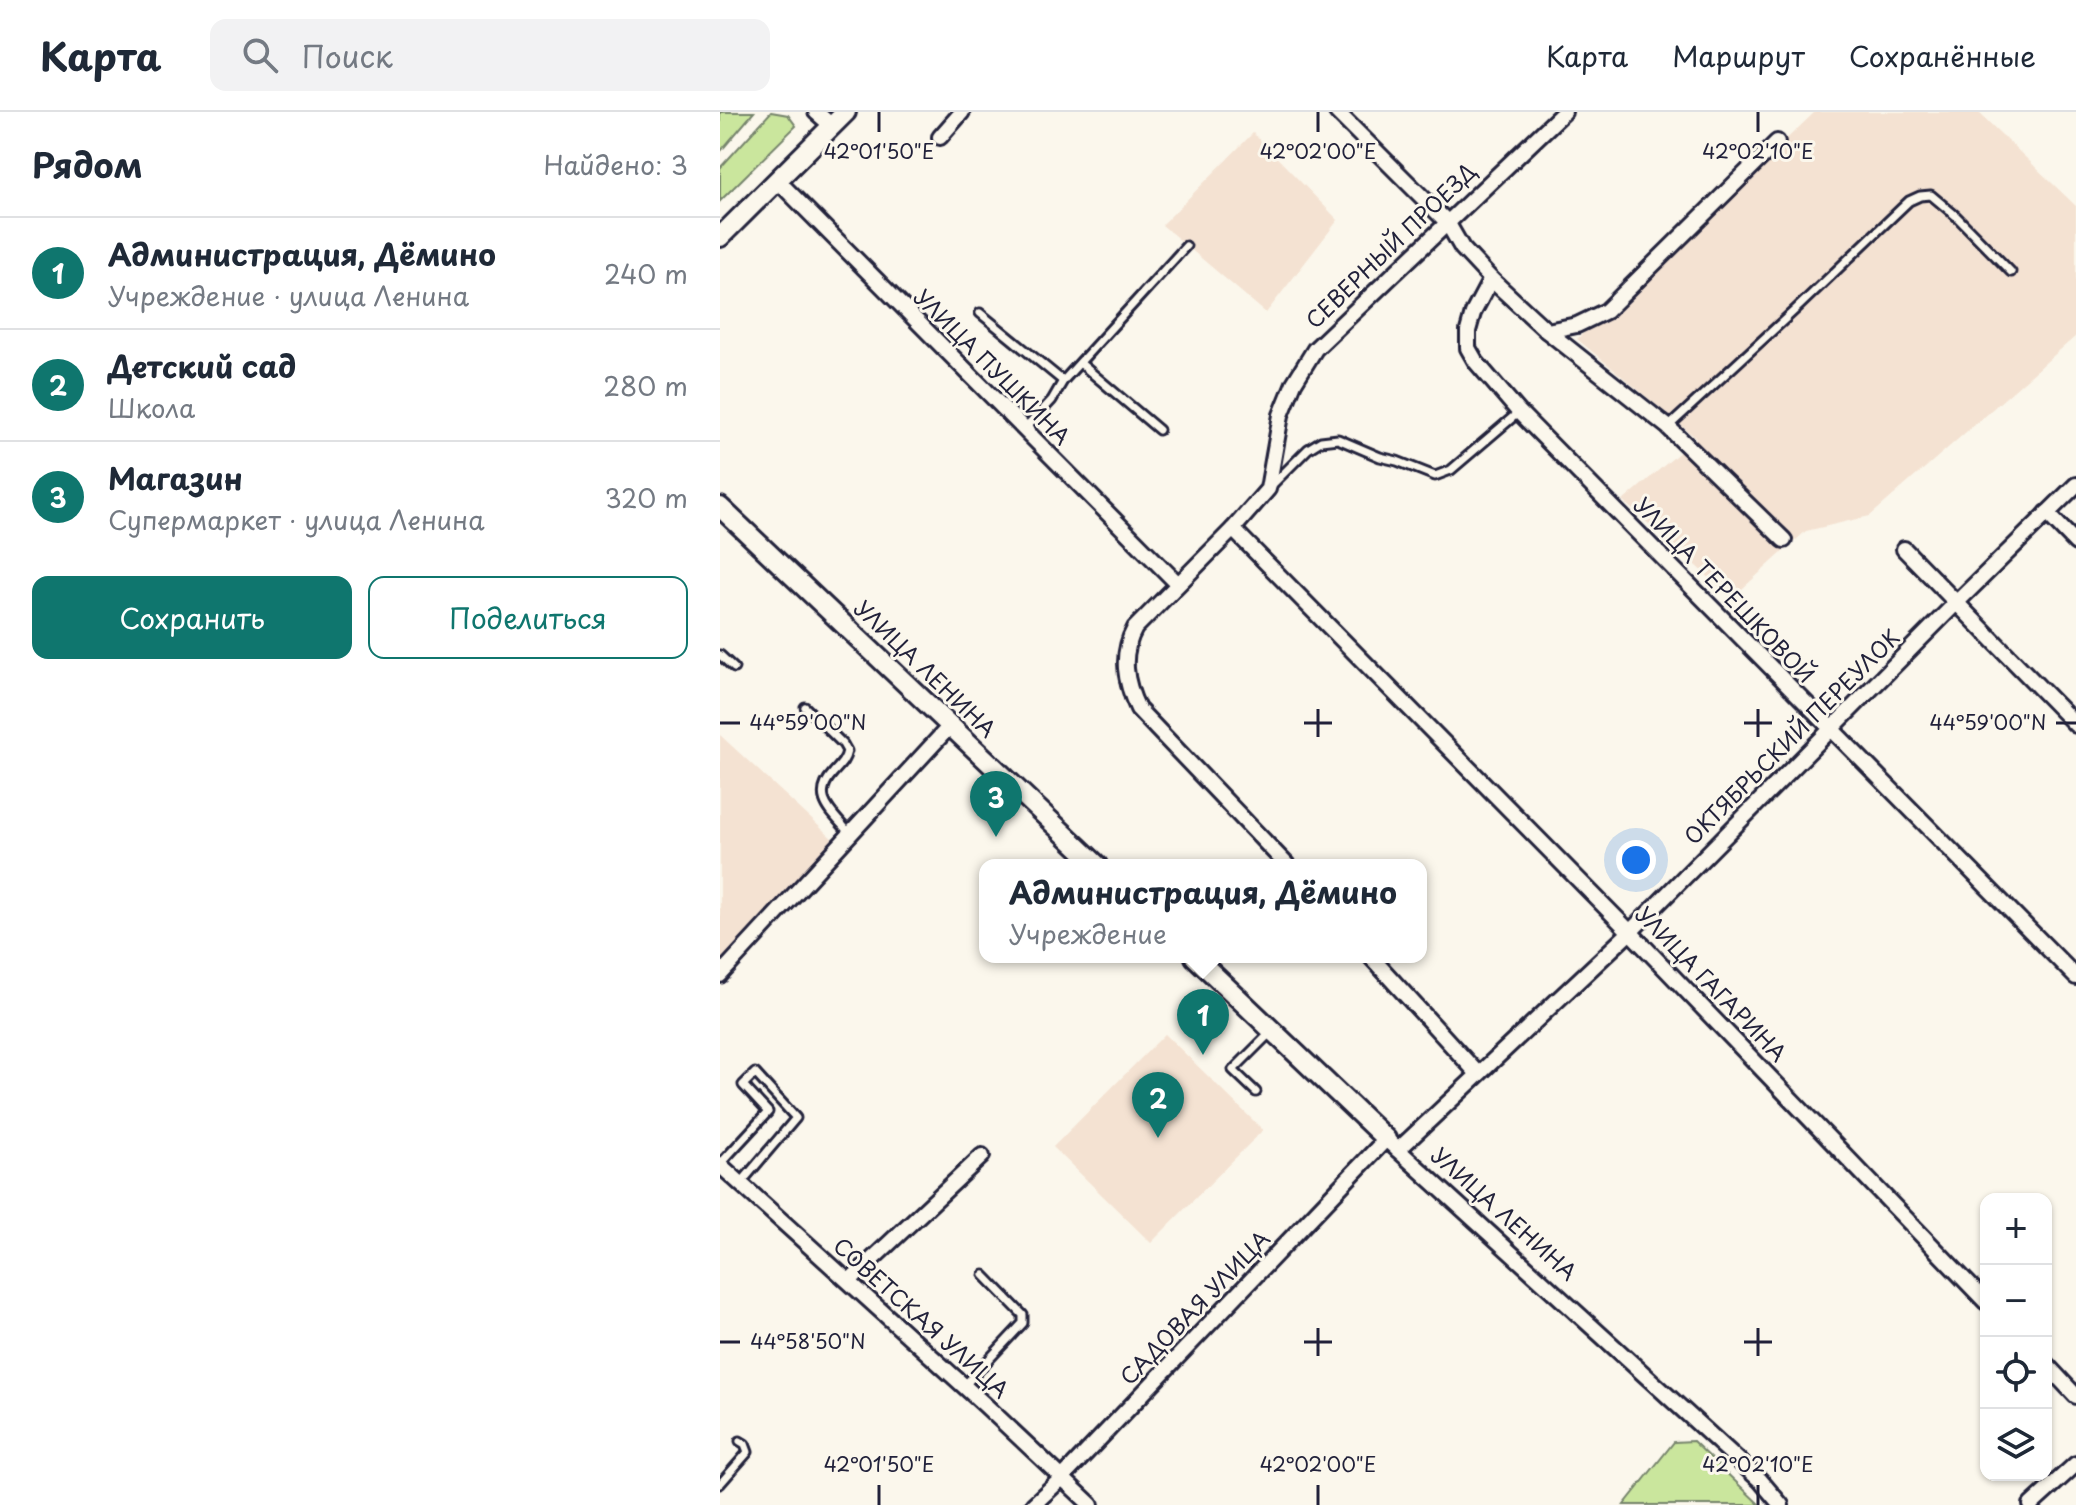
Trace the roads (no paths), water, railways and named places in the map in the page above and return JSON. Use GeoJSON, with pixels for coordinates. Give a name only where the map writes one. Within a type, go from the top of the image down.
{"type":"FeatureCollection","features":[{"type":"Feature","properties":{"kind":"street"},"geometry":{"type":"LineString","coordinates":[[816,112],[832,126]]}},
{"type":"Feature","properties":{"kind":"street"},"geometry":{"type":"LineString","coordinates":[[720,237],[846,112]]}},
{"type":"Feature","properties":{"kind":"street"},"geometry":{"type":"LineString","coordinates":[[940,137],[962,112]]}},
{"type":"Feature","properties":{"kind":"street"},"geometry":{"type":"LineString","coordinates":[[1337,112],[1447,222],[1462,248],[1491,279],[1547,331],[1668,427],[1784,540]]}},
{"type":"Feature","properties":{"kind":"street","name":"СЕВЕРНЫЙ ПРОЕЗД"},"geometry":{"type":"LineString","coordinates":[[1268,489],[1281,415],[1294,383],[1315,349],[1564,112]]}},
{"type":"Feature","properties":{"kind":"street"},"geometry":{"type":"LineString","coordinates":[[1547,331],[1577,325],[1606,311],[1777,142]]}},
{"type":"Feature","properties":{"kind":"street","name":"УЛИЦА ПУШКИНА"},"geometry":{"type":"LineString","coordinates":[[777,180],[1177,583]]}},
{"type":"Feature","properties":{"kind":"street","name":"УЛИЦА ТЕРЕШКОВОЙ"},"geometry":{"type":"LineString","coordinates":[[1491,279],[1473,313],[1468,331],[1468,348],[1476,362],[1519,412],[2076,977]]}},
{"type":"Feature","properties":{"kind":"street","name":"ОКТЯБРЬСКИЙ ПЕРЕУЛОК"},"geometry":{"type":"LineString","coordinates":[[1392,1144],[1478,1074],[1630,932],[2076,485]]}},
{"type":"Feature","properties":{"kind":"street"},"geometry":{"type":"LineString","coordinates":[[1268,489],[1135,628],[1128,640],[1125,670],[1128,690],[1138,709],[1281,859]]}},
{"type":"Feature","properties":{"kind":"street","name":"УЛИЦА ЛЕНИНА"},"geometry":{"type":"LineString","coordinates":[[720,507],[1091,859]]}},
{"type":"Feature","properties":{"kind":"street"},"geometry":{"type":"LineString","coordinates":[[2047,513],[2076,543]]}},
{"type":"Feature","properties":{"kind":"street","name":"УЛИЦА ГАГАРИНА"},"geometry":{"type":"LineString","coordinates":[[1233,529],[1630,932],[1980,1296]]}},
{"type":"Feature","properties":{"kind":"street"},"geometry":{"type":"LineString","coordinates":[[1904,549],[2076,725]]}},
{"type":"Feature","properties":{"kind":"street"},"geometry":{"type":"LineString","coordinates":[[720,975],[950,726]]}},
{"type":"Feature","properties":{"kind":"street","name":"УЛИЦА ЛЕНИНА"},"geometry":{"type":"LineString","coordinates":[[1201,963],[1392,1144],[1760,1480],[1781,1505]]}},
{"type":"Feature","properties":{"kind":"street"},"geometry":{"type":"LineString","coordinates":[[1376,963],[1478,1074]]}},
{"type":"Feature","properties":{"kind":"street","name":"САДОВАЯ УЛИЦА"},"geometry":{"type":"LineString","coordinates":[[1033,1505],[1392,1144]]}},
{"type":"Feature","properties":{"kind":"street"},"geometry":{"type":"LineString","coordinates":[[849,1281],[982,1156]]}},
{"type":"Feature","properties":{"kind":"street","name":"СОВЕТСКАЯ УЛИЦА"},"geometry":{"type":"LineString","coordinates":[[720,1164],[1091,1505]]}},
{"type":"Feature","properties":{"kind":"street"},"geometry":{"type":"LineString","coordinates":[[2052,1370],[2076,1396]]}},
{"type":"Feature","properties":{"kind":"street"},"geometry":{"type":"LineString","coordinates":[[2031,1505],[2076,1464]]}},
{"type":"Feature","properties":{"kind":"lane"},"geometry":{"type":"LineString","coordinates":[[1668,427],[1909,201],[1920,196],[1931,195],[2011,272]]}},
{"type":"Feature","properties":{"kind":"lane"},"geometry":{"type":"LineString","coordinates":[[1024,430],[1052,400],[1063,381],[1186,246]]}},
{"type":"Feature","properties":{"kind":"lane"},"geometry":{"type":"LineString","coordinates":[[980,313],[1063,381]]}},
{"type":"Feature","properties":{"kind":"lane"},"geometry":{"type":"LineString","coordinates":[[1080,363],[1159,430]]}},
{"type":"Feature","properties":{"kind":"lane"},"geometry":{"type":"LineString","coordinates":[[1268,489],[1308,449],[1321,441],[1338,439],[1435,476],[1451,470],[1519,412]]}},
{"type":"Feature","properties":{"kind":"lane"},"geometry":{"type":"LineString","coordinates":[[720,655],[734,668]]}},
{"type":"Feature","properties":{"kind":"lane"},"geometry":{"type":"LineString","coordinates":[[805,707],[847,751],[846,759],[826,780],[822,792],[825,804],[850,834]]}},
{"type":"Feature","properties":{"kind":"lane"},"geometry":{"type":"LineString","coordinates":[[1256,1092],[1233,1070],[1272,1030]]}},
{"type":"Feature","properties":{"kind":"lane"},"geometry":{"type":"LineString","coordinates":[[740,1184],[796,1118],[755,1073],[743,1085],[768,1112]]}},
{"type":"Feature","properties":{"kind":"lane"},"geometry":{"type":"LineString","coordinates":[[720,1164],[778,1100]]}},
{"type":"Feature","properties":{"kind":"lane"},"geometry":{"type":"LineString","coordinates":[[964,1386],[1023,1323],[1023,1315],[984,1275]]}},
{"type":"Feature","properties":{"kind":"lane"},"geometry":{"type":"LineString","coordinates":[[720,1484],[748,1452],[740,1441]]}},
{"type":"Feature","properties":{"kind":"place","name":"Магазин"},"geometry":{"type":"Point","coordinates":[996,837]}},
{"type":"Feature","properties":{"kind":"place","name":"Администрация, Дёмино"},"geometry":{"type":"Point","coordinates":[1203,1055]}},
{"type":"Feature","properties":{"kind":"place","name":"Детский сад"},"geometry":{"type":"Point","coordinates":[1158,1138]}}]}
